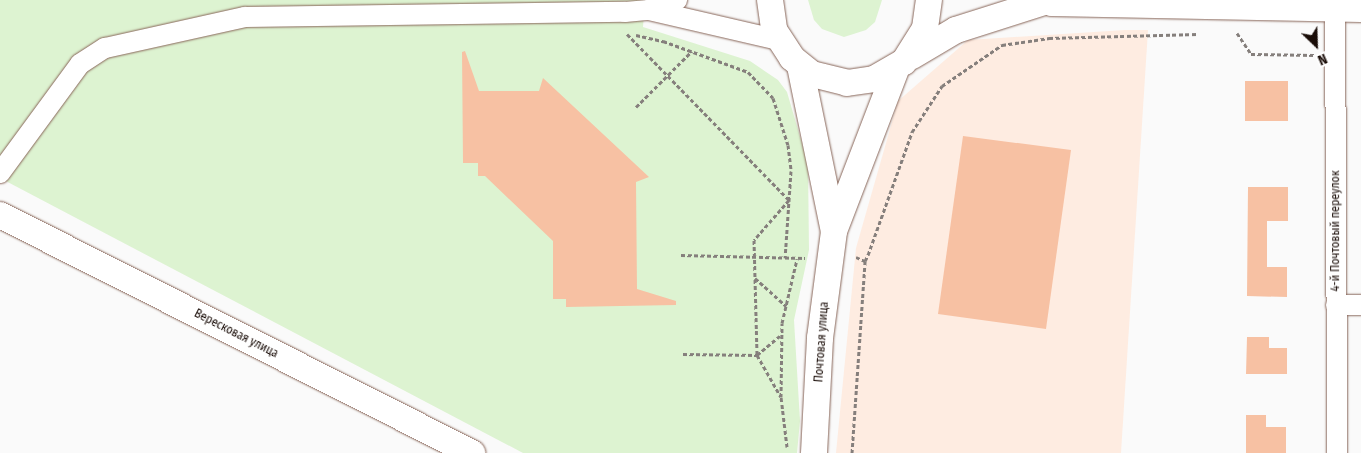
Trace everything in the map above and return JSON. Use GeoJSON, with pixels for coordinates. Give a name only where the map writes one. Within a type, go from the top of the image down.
{"type":"FeatureCollection","features":[{"type":"Feature","properties":{"kind":"street"},"geometry":{"type":"LineString","coordinates":[[649,10],[677,0]]}},
{"type":"Feature","properties":{"kind":"street"},"geometry":{"type":"LineString","coordinates":[[770,0],[771,19],[779,40],[800,66],[821,78],[847,83],[874,79],[956,30],[1042,1],[1361,9]]}},
{"type":"Feature","properties":{"kind":"street","name":"Почтовая улица"},"geometry":{"type":"LineString","coordinates":[[814,453],[820,338],[834,231],[901,64],[925,28],[929,0]]}},
{"type":"Feature","properties":{"kind":"street","name":"4-й Почтовый переулок"},"geometry":{"type":"LineString","coordinates":[[1335,9],[1337,453]]}},
{"type":"Feature","properties":{"kind":"street"},"geometry":{"type":"LineString","coordinates":[[0,173],[80,64],[105,48],[245,17],[649,10],[779,40]]}},
{"type":"Feature","properties":{"kind":"street","name":"Почтовая улица"},"geometry":{"type":"LineString","coordinates":[[800,66],[834,231]]}},
{"type":"Feature","properties":{"kind":"street","name":"Вересковая улица"},"geometry":{"type":"LineString","coordinates":[[0,215],[472,453]]}},
{"type":"Feature","properties":{"kind":"street"},"geometry":{"type":"LineString","coordinates":[[1336,305],[1361,305]]}},
{"type":"Feature","properties":{"kind":"path"},"geometry":{"type":"LineString","coordinates":[[617,33],[626,33],[692,51],[748,72],[773,98],[788,145],[789,200],[785,258]]}},
{"type":"Feature","properties":{"kind":"path"},"geometry":{"type":"LineString","coordinates":[[626,33],[789,200]]}},
{"type":"Feature","properties":{"kind":"path"},"geometry":{"type":"LineString","coordinates":[[1227,33],[1237,33],[1251,54],[1336,55]]}},
{"type":"Feature","properties":{"kind":"path"},"geometry":{"type":"LineString","coordinates":[[852,453],[865,261],[912,132],[942,86],[1002,45],[1050,38],[1208,34]]}},
{"type":"Feature","properties":{"kind":"path"},"geometry":{"type":"LineString","coordinates":[[636,107],[692,51]]}},
{"type":"Feature","properties":{"kind":"path"},"geometry":{"type":"LineString","coordinates":[[782,397],[757,355],[754,240],[789,200]]}},
{"type":"Feature","properties":{"kind":"path"},"geometry":{"type":"LineString","coordinates":[[848,254],[865,261]]}},
{"type":"Feature","properties":{"kind":"path"},"geometry":{"type":"LineString","coordinates":[[681,255],[754,256],[797,259],[807,257]]}},
{"type":"Feature","properties":{"kind":"path"},"geometry":{"type":"LineString","coordinates":[[787,453],[782,397],[782,334],[786,306],[797,259]]}},
{"type":"Feature","properties":{"kind":"path"},"geometry":{"type":"LineString","coordinates":[[755,278],[786,306]]}},
{"type":"Feature","properties":{"kind":"path"},"geometry":{"type":"LineString","coordinates":[[683,354],[757,355],[782,334]]}},
{"type":"Feature","properties":{"kind":"shaded area"},"geometry":{"type":"Polygon","coordinates":[[[1148,30],[1121,453],[836,453],[856,248],[898,101],[968,40],[1148,30]]]}},
{"type":"Feature","properties":{"kind":"green space"},"geometry":{"type":"Polygon","coordinates":[[[0,0],[645,0],[643,27],[750,61],[778,80],[787,92],[808,164],[809,250],[794,320],[800,421],[797,453],[523,453],[0,178],[0,0]]]}},
{"type":"Feature","properties":{"kind":"green space"},"geometry":{"type":"Polygon","coordinates":[[[808,0],[882,0],[875,22],[866,30],[844,37],[822,29],[814,20],[808,0]]]}},
{"type":"Feature","properties":{"kind":"building"},"geometry":{"type":"Polygon","coordinates":[[[465,51],[479,91],[539,91],[543,78],[649,177],[636,182],[637,289],[676,301],[676,305],[566,307],[566,299],[553,299],[553,241],[485,176],[478,176],[478,163],[463,163],[462,52],[465,51]]]}},
{"type":"Feature","properties":{"kind":"building"},"geometry":{"type":"Polygon","coordinates":[[[1245,81],[1288,81],[1288,121],[1245,121],[1245,81]]]}},
{"type":"Feature","properties":{"kind":"building"},"geometry":{"type":"Polygon","coordinates":[[[963,136],[1071,150],[1046,329],[938,314],[963,136]]]}},
{"type":"Feature","properties":{"kind":"building"},"geometry":{"type":"Polygon","coordinates":[[[1248,187],[1288,187],[1288,221],[1267,221],[1267,267],[1287,267],[1287,297],[1247,296],[1248,187]]]}},
{"type":"Feature","properties":{"kind":"building"},"geometry":{"type":"Polygon","coordinates":[[[1247,337],[1269,337],[1269,348],[1287,348],[1287,374],[1246,374],[1247,337]]]}},
{"type":"Feature","properties":{"kind":"building"},"geometry":{"type":"Polygon","coordinates":[[[1246,415],[1266,415],[1266,427],[1286,427],[1286,453],[1246,453],[1246,415]]]}}]}
